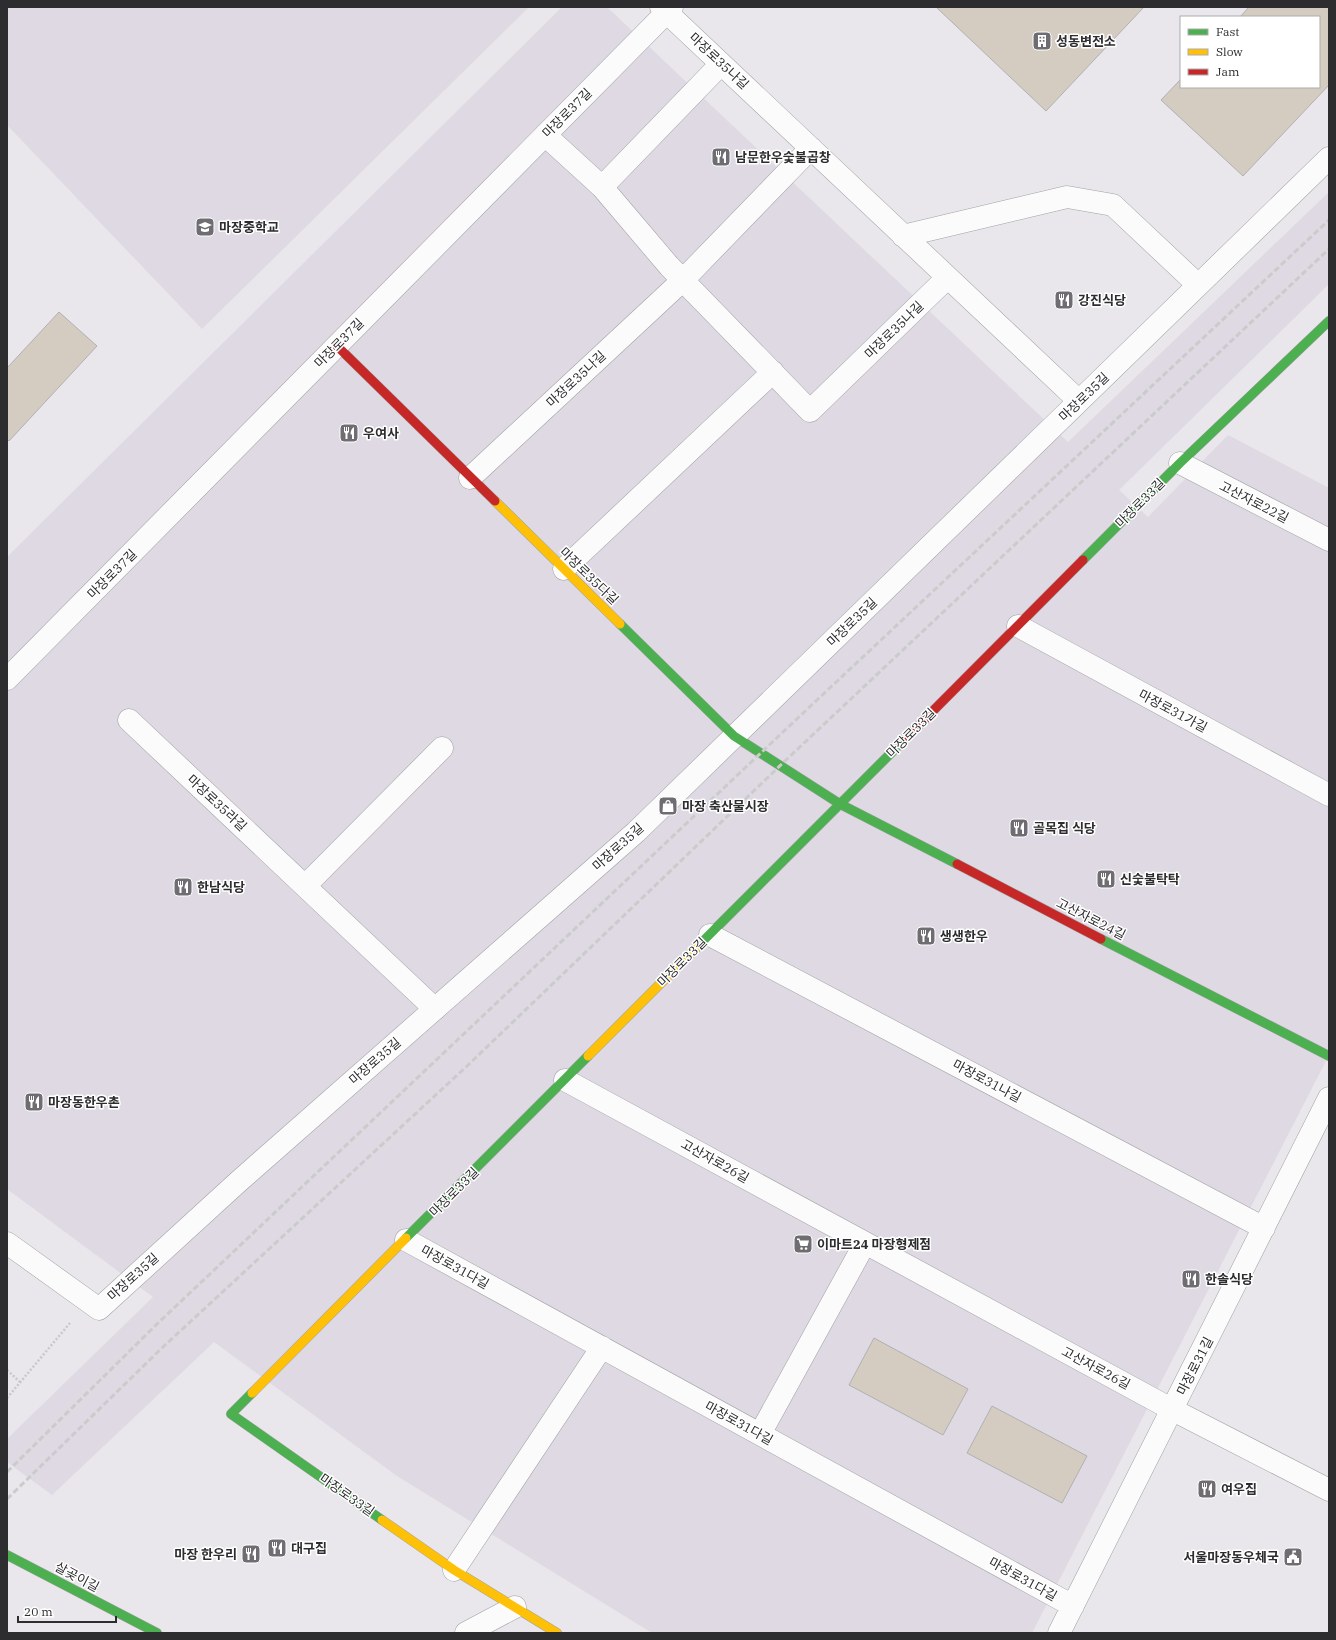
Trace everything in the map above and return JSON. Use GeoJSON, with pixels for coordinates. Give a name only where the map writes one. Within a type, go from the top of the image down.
{"type":"FeatureCollection","features":[{"type":"Feature","properties":{"kind":"street","name":"마장로35나길"},"geometry":{"type":"LineString","coordinates":[[667,9],[721,64],[1079,402]]}},
{"type":"Feature","properties":{"kind":"street","name":"마장로37길"},"geometry":{"type":"LineString","coordinates":[[7,679],[545,135],[667,9]]}},
{"type":"Feature","properties":{"kind":"street"},"geometry":{"type":"LineString","coordinates":[[602,187],[721,64]]}},
{"type":"Feature","properties":{"kind":"street","name":"마장로35나길"},"geometry":{"type":"LineString","coordinates":[[545,135],[602,187],[683,280],[810,411],[947,278]]}},
{"type":"Feature","properties":{"kind":"street","name":"마장로35나길"},"geometry":{"type":"LineString","coordinates":[[470,478],[683,280],[811,148]]}},
{"type":"Feature","properties":{"kind":"street","name":"마장로35길"},"geometry":{"type":"LineString","coordinates":[[7,1243],[98,1309],[238,1182],[636,832],[1329,158]]}},
{"type":"Feature","properties":{"kind":"street"},"geometry":{"type":"LineString","coordinates":[[903,236],[1067,197],[1113,205],[1198,285]]}},
{"type":"Feature","properties":{"kind":"street","name":"마장로33길"},"geometry":{"type":"LineString","coordinates":[[557,1633],[454,1570],[231,1414],[1180,464],[1329,321]]}},
{"type":"Feature","properties":{"kind":"street","name":"마장로35다길"},"geometry":{"type":"LineString","coordinates":[[337,346],[734,736],[840,804]]}},
{"type":"Feature","properties":{"kind":"street"},"geometry":{"type":"LineString","coordinates":[[564,569],[773,372]]}},
{"type":"Feature","properties":{"kind":"street","name":"고산자로22길"},"geometry":{"type":"LineString","coordinates":[[1180,464],[1329,540]]}},
{"type":"Feature","properties":{"kind":"street","name":"마장로31가길"},"geometry":{"type":"LineString","coordinates":[[1018,626],[1329,795]]}},
{"type":"Feature","properties":{"kind":"street","name":"마장로35라길"},"geometry":{"type":"LineString","coordinates":[[129,720],[435,1009]]}},
{"type":"Feature","properties":{"kind":"street"},"geometry":{"type":"LineString","coordinates":[[305,886],[442,748]]}},
{"type":"Feature","properties":{"kind":"street","name":"고산자로24길"},"geometry":{"type":"LineString","coordinates":[[840,804],[1329,1056]]}},
{"type":"Feature","properties":{"kind":"street","name":"마장로31나길"},"geometry":{"type":"LineString","coordinates":[[710,935],[1264,1228]]}},
{"type":"Feature","properties":{"kind":"street","name":"고산자로26길"},"geometry":{"type":"LineString","coordinates":[[565,1080],[1173,1410],[1329,1490]]}},
{"type":"Feature","properties":{"kind":"street","name":"마장로31길"},"geometry":{"type":"LineString","coordinates":[[1059,1633],[1173,1410],[1329,1098]]}},
{"type":"Feature","properties":{"kind":"street","name":"마장로31다길"},"geometry":{"type":"LineString","coordinates":[[406,1240],[1073,1606]]}},
{"type":"Feature","properties":{"kind":"street"},"geometry":{"type":"LineString","coordinates":[[760,1434],[864,1243]]}},
{"type":"Feature","properties":{"kind":"street"},"geometry":{"type":"LineString","coordinates":[[454,1570],[602,1347]]}},
{"type":"Feature","properties":{"kind":"street","name":"살곶이길"},"geometry":{"type":"LineString","coordinates":[[7,1554],[157,1633]]}},
{"type":"Feature","properties":{"kind":"street"},"geometry":{"type":"LineString","coordinates":[[466,1633],[515,1607]]}},
{"type":"Feature","properties":{"kind":"path"},"geometry":{"type":"LineString","coordinates":[[7,1398],[89,1301]]}},
{"type":"Feature","properties":{"kind":"path"},"geometry":{"type":"LineString","coordinates":[[7,1370],[20,1382]]}},
{"type":"Feature","properties":{"kind":"shaded area","name":"마장중학교"},"geometry":{"type":"Polygon","coordinates":[[[7,7],[529,7],[202,329],[7,125],[7,7]]]}},
{"type":"Feature","properties":{"kind":"shaded area","name":"마장 축산물시장"},"geometry":{"type":"Polygon","coordinates":[[[562,7],[607,7],[1068,442],[1329,192],[1329,284],[1119,490],[1148,517],[1228,435],[1329,488],[1329,1055],[1032,1633],[652,1633],[397,1476],[214,1342],[52,1495],[7,1462],[7,1439],[153,1297],[7,1189],[7,557],[562,7]]]}},
{"type":"Feature","properties":{"kind":"building","name":"성동변전소"},"geometry":{"type":"Polygon","coordinates":[[[936,7],[1144,7],[1046,111],[936,7]]]}},
{"type":"Feature","properties":{"kind":"building"},"geometry":{"type":"Polygon","coordinates":[[[1249,7],[1329,7],[1329,85],[1243,176],[1161,100],[1180,80],[1180,88],[1320,88],[1320,16],[1241,16],[1249,7]]]}},
{"type":"Feature","properties":{"kind":"building"},"geometry":{"type":"Polygon","coordinates":[[[59,312],[97,346],[9,441],[7,439],[7,368],[59,312]]]}},
{"type":"Feature","properties":{"kind":"building"},"geometry":{"type":"Polygon","coordinates":[[[874,1338],[968,1389],[943,1435],[849,1385],[874,1338]]]}},
{"type":"Feature","properties":{"kind":"building"},"geometry":{"type":"Polygon","coordinates":[[[992,1406],[1087,1456],[1062,1503],[967,1453],[992,1406]]]}},
{"type":"Feature","properties":{"kind":"railway"},"geometry":{"type":"LineString","coordinates":[[7,1472],[157,1324],[801,715],[1329,220]]}},
{"type":"Feature","properties":{"kind":"railway"},"geometry":{"type":"LineString","coordinates":[[7,1499],[163,1347],[466,1067],[786,760],[1329,249]]}},
{"type":"Feature","properties":{"kind":"traffic: fast"},"geometry":{"type":"LineString","coordinates":[[1083,560],[1180,463],[1329,321]]}},
{"type":"Feature","properties":{"kind":"traffic: fast"},"geometry":{"type":"LineString","coordinates":[[620,624],[734,736],[840,804],[957,864]]}},
{"type":"Feature","properties":{"kind":"traffic: fast"},"geometry":{"type":"LineString","coordinates":[[696,948],[907,737]]}},
{"type":"Feature","properties":{"kind":"traffic: fast"},"geometry":{"type":"LineString","coordinates":[[1101,939],[1329,1056]]}},
{"type":"Feature","properties":{"kind":"traffic: fast"},"geometry":{"type":"LineString","coordinates":[[406,1238],[588,1056]]}},
{"type":"Feature","properties":{"kind":"traffic: fast"},"geometry":{"type":"LineString","coordinates":[[252,1393],[231,1414],[382,1520]]}},
{"type":"Feature","properties":{"kind":"traffic: fast"},"geometry":{"type":"LineString","coordinates":[[7,1555],[157,1633]]}},
{"type":"Feature","properties":{"kind":"traffic: slow"},"geometry":{"type":"LineString","coordinates":[[495,501],[620,624]]}},
{"type":"Feature","properties":{"kind":"traffic: slow"},"geometry":{"type":"LineString","coordinates":[[588,1056],[696,948]]}},
{"type":"Feature","properties":{"kind":"traffic: slow"},"geometry":{"type":"LineString","coordinates":[[252,1393],[406,1238]]}},
{"type":"Feature","properties":{"kind":"traffic: slow"},"geometry":{"type":"LineString","coordinates":[[382,1520],[454,1570],[557,1633]]}},
{"type":"Feature","properties":{"kind":"traffic: jam"},"geometry":{"type":"LineString","coordinates":[[337,346],[495,501]]}},
{"type":"Feature","properties":{"kind":"traffic: jam"},"geometry":{"type":"LineString","coordinates":[[907,737],[1083,560]]}},
{"type":"Feature","properties":{"kind":"traffic: jam"},"geometry":{"type":"LineString","coordinates":[[957,864],[1101,939]]}},
{"type":"Feature","properties":{"kind":"place","name":"성동변전소"},"geometry":{"type":"Point","coordinates":[1042,41]}},
{"type":"Feature","properties":{"kind":"place","name":"남문한우숯불곱창"},"geometry":{"type":"Point","coordinates":[721,157]}},
{"type":"Feature","properties":{"kind":"place","name":"마장중학교"},"geometry":{"type":"Point","coordinates":[205,227]}},
{"type":"Feature","properties":{"kind":"place","name":"강진식당"},"geometry":{"type":"Point","coordinates":[1064,300]}},
{"type":"Feature","properties":{"kind":"place","name":"우여사"},"geometry":{"type":"Point","coordinates":[349,433]}},
{"type":"Feature","properties":{"kind":"place","name":"마장 축산물시장"},"geometry":{"type":"Point","coordinates":[668,806]}},
{"type":"Feature","properties":{"kind":"place","name":"골목집 식당"},"geometry":{"type":"Point","coordinates":[1019,828]}},
{"type":"Feature","properties":{"kind":"place","name":"신숯불탁탁"},"geometry":{"type":"Point","coordinates":[1106,879]}},
{"type":"Feature","properties":{"kind":"place","name":"한남식당"},"geometry":{"type":"Point","coordinates":[183,887]}},
{"type":"Feature","properties":{"kind":"place","name":"생생한우"},"geometry":{"type":"Point","coordinates":[926,936]}},
{"type":"Feature","properties":{"kind":"place","name":"마장동한우촌"},"geometry":{"type":"Point","coordinates":[34,1102]}},
{"type":"Feature","properties":{"kind":"place","name":"이마트24 마장형제점"},"geometry":{"type":"Point","coordinates":[803,1244]}},
{"type":"Feature","properties":{"kind":"place","name":"한솔식당"},"geometry":{"type":"Point","coordinates":[1191,1279]}},
{"type":"Feature","properties":{"kind":"place","name":"여우집"},"geometry":{"type":"Point","coordinates":[1207,1489]}},
{"type":"Feature","properties":{"kind":"place","name":"대구집"},"geometry":{"type":"Point","coordinates":[277,1548]}},
{"type":"Feature","properties":{"kind":"place","name":"마장 한우리"},"geometry":{"type":"Point","coordinates":[251,1554]}},
{"type":"Feature","properties":{"kind":"place","name":"서울마장동우체국"},"geometry":{"type":"Point","coordinates":[1293,1557]}}]}
